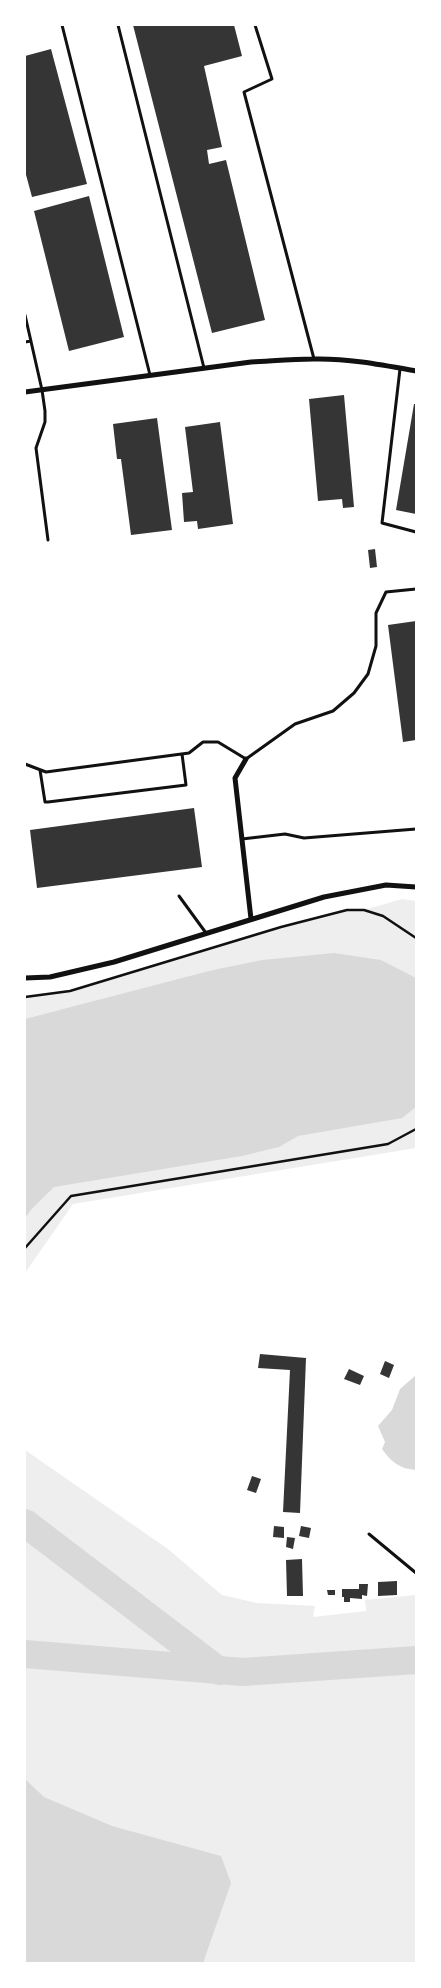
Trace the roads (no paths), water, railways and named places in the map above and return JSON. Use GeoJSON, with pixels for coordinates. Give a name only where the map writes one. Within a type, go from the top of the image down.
{"type":"FeatureCollection","features":[{"type":"Feature","properties":{"kind":"street"},"geometry":{"type":"LineString","coordinates":[[25,392],[251,362],[314,359],[416,371]]}},
{"type":"Feature","properties":{"kind":"street"},"geometry":{"type":"LineString","coordinates":[[246,759],[235,778],[251,919]]}},
{"type":"Feature","properties":{"kind":"street"},"geometry":{"type":"LineString","coordinates":[[25,978],[50,977],[114,962],[324,897],[386,885],[416,887]]}},
{"type":"Feature","properties":{"kind":"lane"},"geometry":{"type":"LineString","coordinates":[[62,25],[150,376]]}},
{"type":"Feature","properties":{"kind":"lane"},"geometry":{"type":"LineString","coordinates":[[118,25],[204,368]]}},
{"type":"Feature","properties":{"kind":"lane"},"geometry":{"type":"LineString","coordinates":[[255,25],[272,79],[244,92],[314,359]]}},
{"type":"Feature","properties":{"kind":"lane"},"geometry":{"type":"LineString","coordinates":[[25,315],[42,390],[45,422],[36,448],[48,540]]}},
{"type":"Feature","properties":{"kind":"lane"},"geometry":{"type":"LineString","coordinates":[[25,342],[31,341]]}},
{"type":"Feature","properties":{"kind":"lane"},"geometry":{"type":"LineString","coordinates":[[400,368],[382,523],[416,532]]}},
{"type":"Feature","properties":{"kind":"lane"},"geometry":{"type":"LineString","coordinates":[[25,764],[46,772],[182,754],[189,752],[203,742],[218,742],[246,759],[295,724],[333,711],[354,694],[368,674],[376,646],[376,613],[386,592],[416,589]]}},
{"type":"Feature","properties":{"kind":"lane"},"geometry":{"type":"LineString","coordinates":[[40,770],[45,802],[48,802],[186,784],[182,754]]}},
{"type":"Feature","properties":{"kind":"lane"},"geometry":{"type":"LineString","coordinates":[[242,839],[285,834],[304,838],[416,829]]}},
{"type":"Feature","properties":{"kind":"lane"},"geometry":{"type":"LineString","coordinates":[[179,896],[206,933]]}},
{"type":"Feature","properties":{"kind":"lane"},"geometry":{"type":"LineString","coordinates":[[369,1534],[416,1573]]}},
{"type":"Feature","properties":{"kind":"waterway"},"geometry":{"type":"LineString","coordinates":[[25,1523],[219,1671]]}},
{"type":"Feature","properties":{"kind":"waterway"},"geometry":{"type":"LineString","coordinates":[[25,1654],[243,1672],[416,1660]]}}]}
